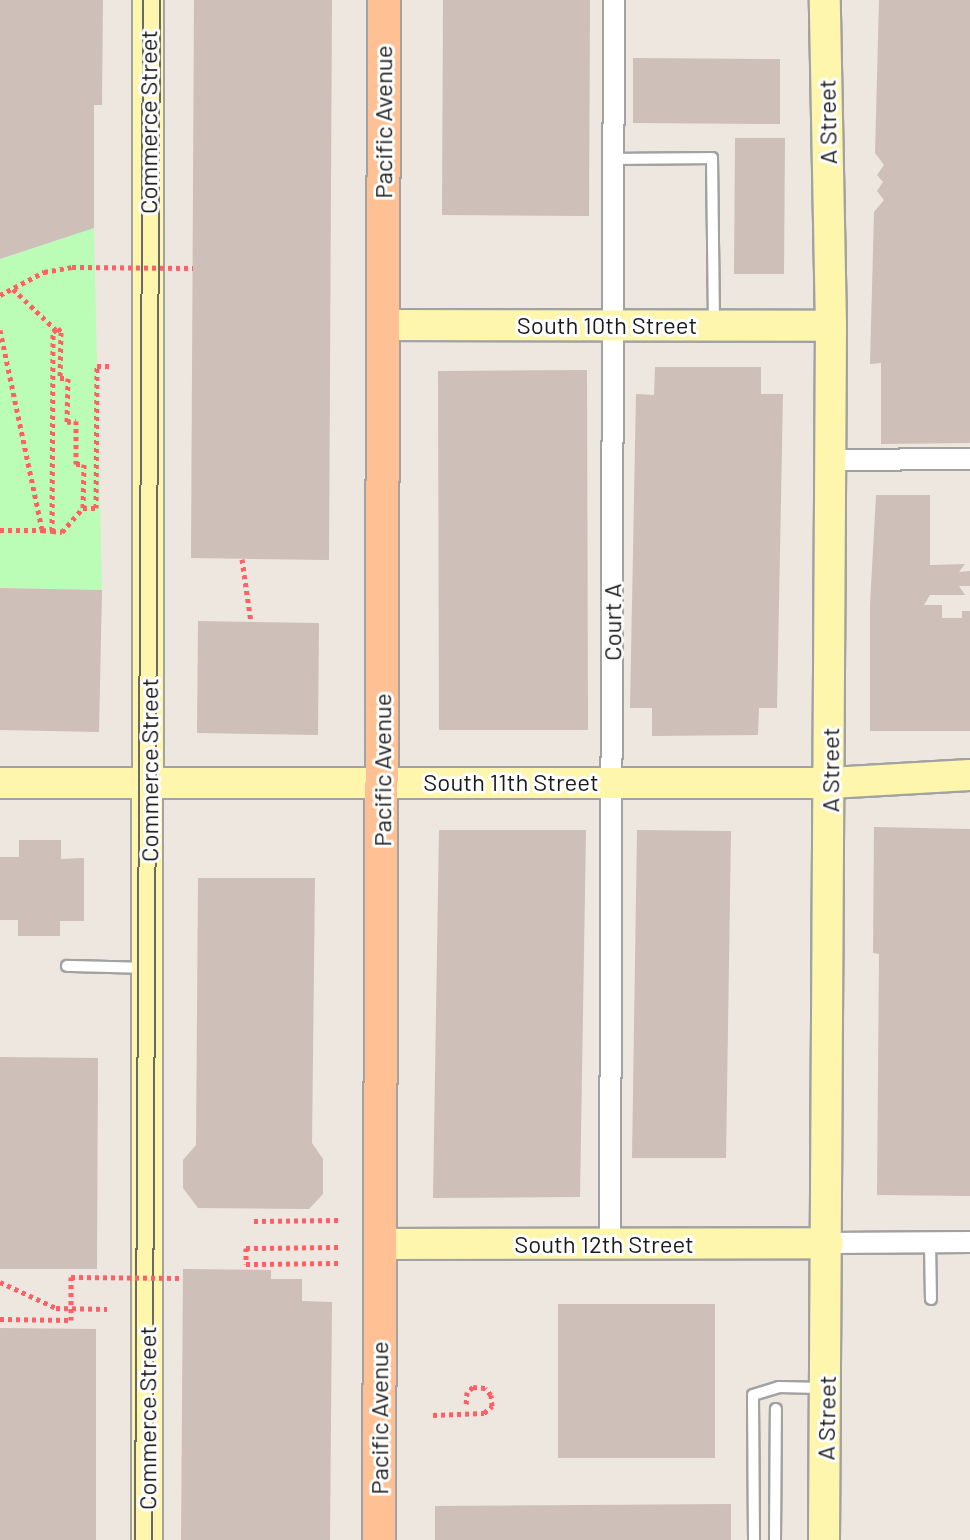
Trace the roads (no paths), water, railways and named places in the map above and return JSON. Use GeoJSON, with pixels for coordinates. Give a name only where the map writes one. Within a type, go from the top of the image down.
{"type":"FeatureCollection","features":[{"type":"Feature","properties":{"kind":"main road","name":"Pacific Avenue"},"geometry":{"type":"LineString","coordinates":[[379,1540],[384,0]]}},
{"type":"Feature","properties":{"kind":"street","name":"Commerce Street"},"geometry":{"type":"LineString","coordinates":[[147,1540],[148,0]]}},
{"type":"Feature","properties":{"kind":"street","name":"Court A"},"geometry":{"type":"LineString","coordinates":[[610,1244],[614,0]]}},
{"type":"Feature","properties":{"kind":"street","name":"A Street"},"geometry":{"type":"LineString","coordinates":[[824,1540],[831,326],[825,0]]}},
{"type":"Feature","properties":{"kind":"street","name":"South 10th Street"},"geometry":{"type":"LineString","coordinates":[[383,325],[831,326]]}},
{"type":"Feature","properties":{"kind":"street"},"geometry":{"type":"LineString","coordinates":[[830,460],[970,459]]}},
{"type":"Feature","properties":{"kind":"street","name":"South 11th Street"},"geometry":{"type":"LineString","coordinates":[[0,783],[830,783],[970,775]]}},
{"type":"Feature","properties":{"kind":"street"},"geometry":{"type":"LineString","coordinates":[[828,1243],[970,1242]]}},
{"type":"Feature","properties":{"kind":"street","name":"South 12th Street"},"geometry":{"type":"LineString","coordinates":[[380,1244],[828,1243]]}},
{"type":"Feature","properties":{"kind":"lane"},"geometry":{"type":"LineString","coordinates":[[614,159],[712,158],[714,325]]}},
{"type":"Feature","properties":{"kind":"lane"},"geometry":{"type":"LineString","coordinates":[[67,966],[149,968]]}},
{"type":"Feature","properties":{"kind":"lane"},"geometry":{"type":"LineString","coordinates":[[930,1243],[931,1299]]}},
{"type":"Feature","properties":{"kind":"lane"},"geometry":{"type":"LineString","coordinates":[[754,1540],[753,1395],[779,1387],[826,1388]]}},
{"type":"Feature","properties":{"kind":"lane"},"geometry":{"type":"LineString","coordinates":[[775,1540],[776,1409]]}},
{"type":"Feature","properties":{"kind":"tram line"},"geometry":{"type":"LineString","coordinates":[[135,1540],[143,0]]}},
{"type":"Feature","properties":{"kind":"tram line"},"geometry":{"type":"LineString","coordinates":[[152,1540],[160,0]]}}]}
